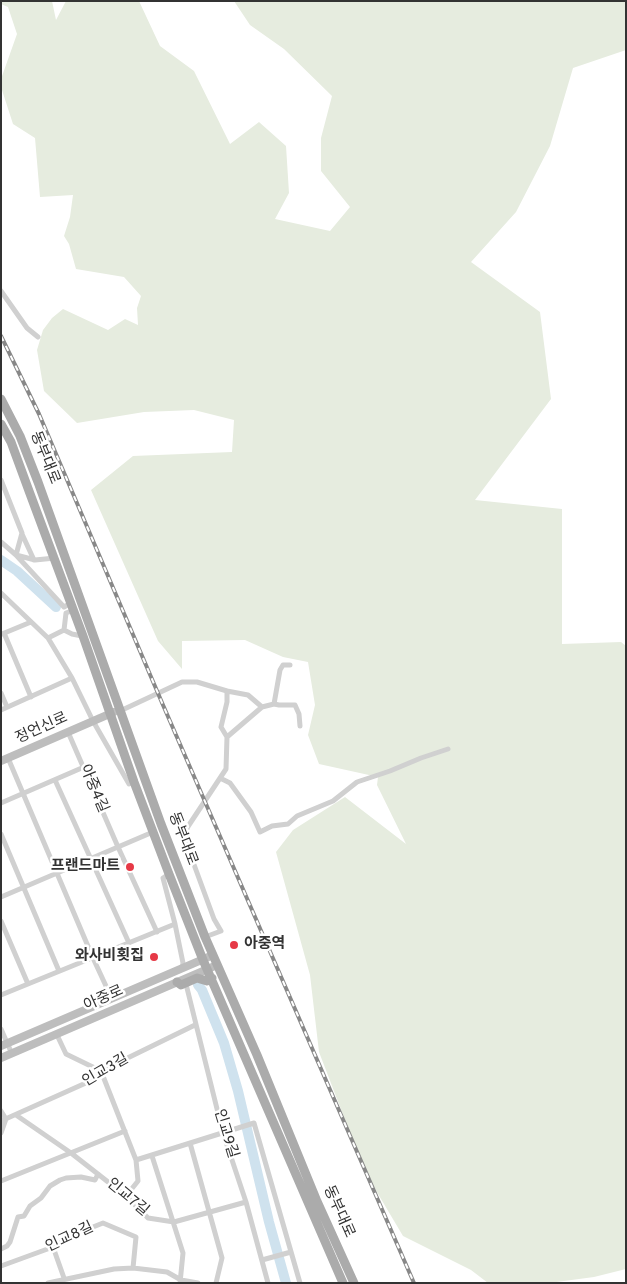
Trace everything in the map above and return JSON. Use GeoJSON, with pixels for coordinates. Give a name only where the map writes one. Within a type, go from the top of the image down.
{"type":"FeatureCollection","features":[{"type":"Feature","properties":{"kind":"main road","name":"동부대로"},"geometry":{"type":"LineString","coordinates":[[1,399],[20,436],[65,555],[161,824],[205,936],[316,1199],[354,1283]]}},
{"type":"Feature","properties":{"kind":"main road","name":"동부대로"},"geometry":{"type":"LineString","coordinates":[[1,424],[11,442],[54,558],[69,608],[83,636],[134,782],[203,960],[343,1283]]}},
{"type":"Feature","properties":{"kind":"main road"},"geometry":{"type":"LineString","coordinates":[[181,983],[197,978],[207,981],[212,978]]}},
{"type":"Feature","properties":{"kind":"street"},"geometry":{"type":"LineString","coordinates":[[1,291],[27,328],[38,337]]}},
{"type":"Feature","properties":{"kind":"street"},"geometry":{"type":"LineString","coordinates":[[1,480],[4,494],[34,560]]}},
{"type":"Feature","properties":{"kind":"street"},"geometry":{"type":"LineString","coordinates":[[16,554],[22,533]]}},
{"type":"Feature","properties":{"kind":"street"},"geometry":{"type":"LineString","coordinates":[[1,542],[16,554],[69,608],[64,630]]}},
{"type":"Feature","properties":{"kind":"street"},"geometry":{"type":"LineString","coordinates":[[16,554],[34,560],[65,555]]}},
{"type":"Feature","properties":{"kind":"street"},"geometry":{"type":"LineString","coordinates":[[2,594],[48,638],[72,678],[93,721],[129,784],[134,782]]}},
{"type":"Feature","properties":{"kind":"street"},"geometry":{"type":"LineString","coordinates":[[31,622],[2,633],[31,697]]}},
{"type":"Feature","properties":{"kind":"street"},"geometry":{"type":"LineString","coordinates":[[64,630],[83,636]]}},
{"type":"Feature","properties":{"kind":"street"},"geometry":{"type":"LineString","coordinates":[[48,638],[64,630]]}},
{"type":"Feature","properties":{"kind":"street"},"geometry":{"type":"LineString","coordinates":[[274,704],[280,670],[284,665],[290,665]]}},
{"type":"Feature","properties":{"kind":"street"},"geometry":{"type":"LineString","coordinates":[[1,710],[72,678]]}},
{"type":"Feature","properties":{"kind":"street"},"geometry":{"type":"LineString","coordinates":[[120,711],[182,682],[197,682],[248,695],[262,707]]}},
{"type":"Feature","properties":{"kind":"street"},"geometry":{"type":"LineString","coordinates":[[205,936],[221,931],[214,919],[186,839],[188,828],[226,769],[227,737],[222,727],[227,702],[227,691]]}},
{"type":"Feature","properties":{"kind":"street"},"geometry":{"type":"LineString","coordinates":[[1,693],[8,707]]}},
{"type":"Feature","properties":{"kind":"street"},"geometry":{"type":"LineString","coordinates":[[227,737],[262,707],[274,704],[295,705],[299,714],[300,726]]}},
{"type":"Feature","properties":{"kind":"street","name":"정언신로"},"geometry":{"type":"LineString","coordinates":[[5,759],[120,711]]}},
{"type":"Feature","properties":{"kind":"street","name":"아중4길"},"geometry":{"type":"LineString","coordinates":[[68,732],[157,932]]}},
{"type":"Feature","properties":{"kind":"street"},"geometry":{"type":"LineString","coordinates":[[220,778],[230,783],[251,812],[260,832],[272,826],[288,824],[297,816],[333,801],[358,782],[448,749]]}},
{"type":"Feature","properties":{"kind":"street"},"geometry":{"type":"LineString","coordinates":[[5,759],[56,873]]}},
{"type":"Feature","properties":{"kind":"street"},"geometry":{"type":"LineString","coordinates":[[1,803],[84,767]]}},
{"type":"Feature","properties":{"kind":"street","name":"아중4길"},"geometry":{"type":"LineString","coordinates":[[55,780],[129,943]]}},
{"type":"Feature","properties":{"kind":"street"},"geometry":{"type":"LineString","coordinates":[[1,897],[153,832]]}},
{"type":"Feature","properties":{"kind":"street"},"geometry":{"type":"LineString","coordinates":[[1,834],[59,971]]}},
{"type":"Feature","properties":{"kind":"street","name":"아중로"},"geometry":{"type":"LineString","coordinates":[[56,873],[112,999]]}},
{"type":"Feature","properties":{"kind":"street"},"geometry":{"type":"LineString","coordinates":[[169,874],[162,878],[175,924],[183,963],[182,969]]}},
{"type":"Feature","properties":{"kind":"street"},"geometry":{"type":"LineString","coordinates":[[1,921],[28,984]]}},
{"type":"Feature","properties":{"kind":"street"},"geometry":{"type":"LineString","coordinates":[[1,995],[175,924]]}},
{"type":"Feature","properties":{"kind":"street","name":"아중로"},"geometry":{"type":"LineString","coordinates":[[4,1044],[213,955]]}},
{"type":"Feature","properties":{"kind":"street","name":"아중로"},"geometry":{"type":"LineString","coordinates":[[1,1058],[181,983],[217,964]]}},
{"type":"Feature","properties":{"kind":"street","name":"인교9길"},"geometry":{"type":"LineString","coordinates":[[181,983],[195,1024],[264,1259],[268,1283]]}},
{"type":"Feature","properties":{"kind":"street","name":"인교3길"},"geometry":{"type":"LineString","coordinates":[[4,1120],[97,1078],[100,1071],[195,1024]]}},
{"type":"Feature","properties":{"kind":"street"},"geometry":{"type":"LineString","coordinates":[[1,1028],[4,1044],[12,1054]]}},
{"type":"Feature","properties":{"kind":"street"},"geometry":{"type":"LineString","coordinates":[[57,1035],[66,1054],[100,1071],[136,1160],[138,1181],[126,1196]]}},
{"type":"Feature","properties":{"kind":"street"},"geometry":{"type":"LineString","coordinates":[[1,1110],[4,1120],[1,1133]]}},
{"type":"Feature","properties":{"kind":"street"},"geometry":{"type":"LineString","coordinates":[[16,1115],[98,1174]]}},
{"type":"Feature","properties":{"kind":"street"},"geometry":{"type":"LineString","coordinates":[[136,1160],[254,1123],[300,1283]]}},
{"type":"Feature","properties":{"kind":"street"},"geometry":{"type":"LineString","coordinates":[[1,1181],[124,1131]]}},
{"type":"Feature","properties":{"kind":"street"},"geometry":{"type":"LineString","coordinates":[[190,1144],[222,1258],[216,1283]]}},
{"type":"Feature","properties":{"kind":"street"},"geometry":{"type":"LineString","coordinates":[[152,1156],[183,1253],[180,1281]]}},
{"type":"Feature","properties":{"kind":"street","name":"인교7길"},"geometry":{"type":"LineString","coordinates":[[1,1249],[10,1242],[18,1217],[24,1216],[30,1206],[41,1198],[50,1186],[66,1178],[81,1177],[94,1180],[98,1174],[126,1196],[148,1218],[174,1222]]}},
{"type":"Feature","properties":{"kind":"street"},"geometry":{"type":"LineString","coordinates":[[174,1222],[246,1202]]}},
{"type":"Feature","properties":{"kind":"street","name":"인교8길"},"geometry":{"type":"LineString","coordinates":[[1,1266],[53,1247],[78,1233],[103,1223],[136,1237],[133,1268]]}},
{"type":"Feature","properties":{"kind":"street"},"geometry":{"type":"LineString","coordinates":[[53,1247],[64,1278]]}},
{"type":"Feature","properties":{"kind":"street"},"geometry":{"type":"LineString","coordinates":[[264,1259],[290,1252]]}},
{"type":"Feature","properties":{"kind":"street"},"geometry":{"type":"LineString","coordinates":[[48,1283],[64,1278],[114,1269],[133,1268],[167,1272],[180,1281],[198,1283]]}},
{"type":"Feature","properties":{"kind":"shaded area"},"geometry":{"type":"Polygon","coordinates":[[[1,1],[52,1],[56,20],[66,1],[139,1],[160,46],[194,71],[230,144],[259,122],[286,146],[289,193],[275,219],[330,231],[350,207],[321,171],[321,138],[332,96],[284,49],[250,25],[234,1],[626,1],[626,50],[573,68],[550,146],[516,212],[471,262],[540,312],[551,399],[475,500],[562,509],[562,644],[621,642],[626,646],[626,1269],[594,1277],[549,1283],[488,1283],[471,1270],[403,1236],[365,1172],[319,1052],[310,975],[276,852],[293,830],[345,797],[406,844],[377,785],[378,777],[319,764],[308,735],[315,705],[308,662],[283,657],[245,640],[182,641],[182,669],[158,641],[91,490],[133,456],[232,452],[234,420],[194,410],[144,412],[77,423],[44,391],[37,350],[43,330],[52,318],[63,309],[108,330],[125,319],[138,325],[137,308],[141,296],[124,277],[76,269],[69,244],[64,236],[70,217],[73,195],[40,197],[35,138],[13,124],[1,87],[1,79],[17,34],[8,7],[1,4],[1,1]]]}},
{"type":"Feature","properties":{"kind":"waterway"},"geometry":{"type":"LineString","coordinates":[[1,560],[17,571],[56,607]]}},
{"type":"Feature","properties":{"kind":"waterway"},"geometry":{"type":"LineString","coordinates":[[198,985],[202,990],[224,1043],[238,1091],[269,1222],[286,1283]]}},
{"type":"Feature","properties":{"kind":"railway"},"geometry":{"type":"LineString","coordinates":[[1,336],[39,414],[414,1283]]}},
{"type":"Feature","properties":{"kind":"place","name":"프랜드마트"},"geometry":{"type":"Point","coordinates":[130,867]}},
{"type":"Feature","properties":{"kind":"place","name":"아중역"},"geometry":{"type":"Point","coordinates":[234,945]}},
{"type":"Feature","properties":{"kind":"place","name":"와사비횟집"},"geometry":{"type":"Point","coordinates":[154,957]}}]}
